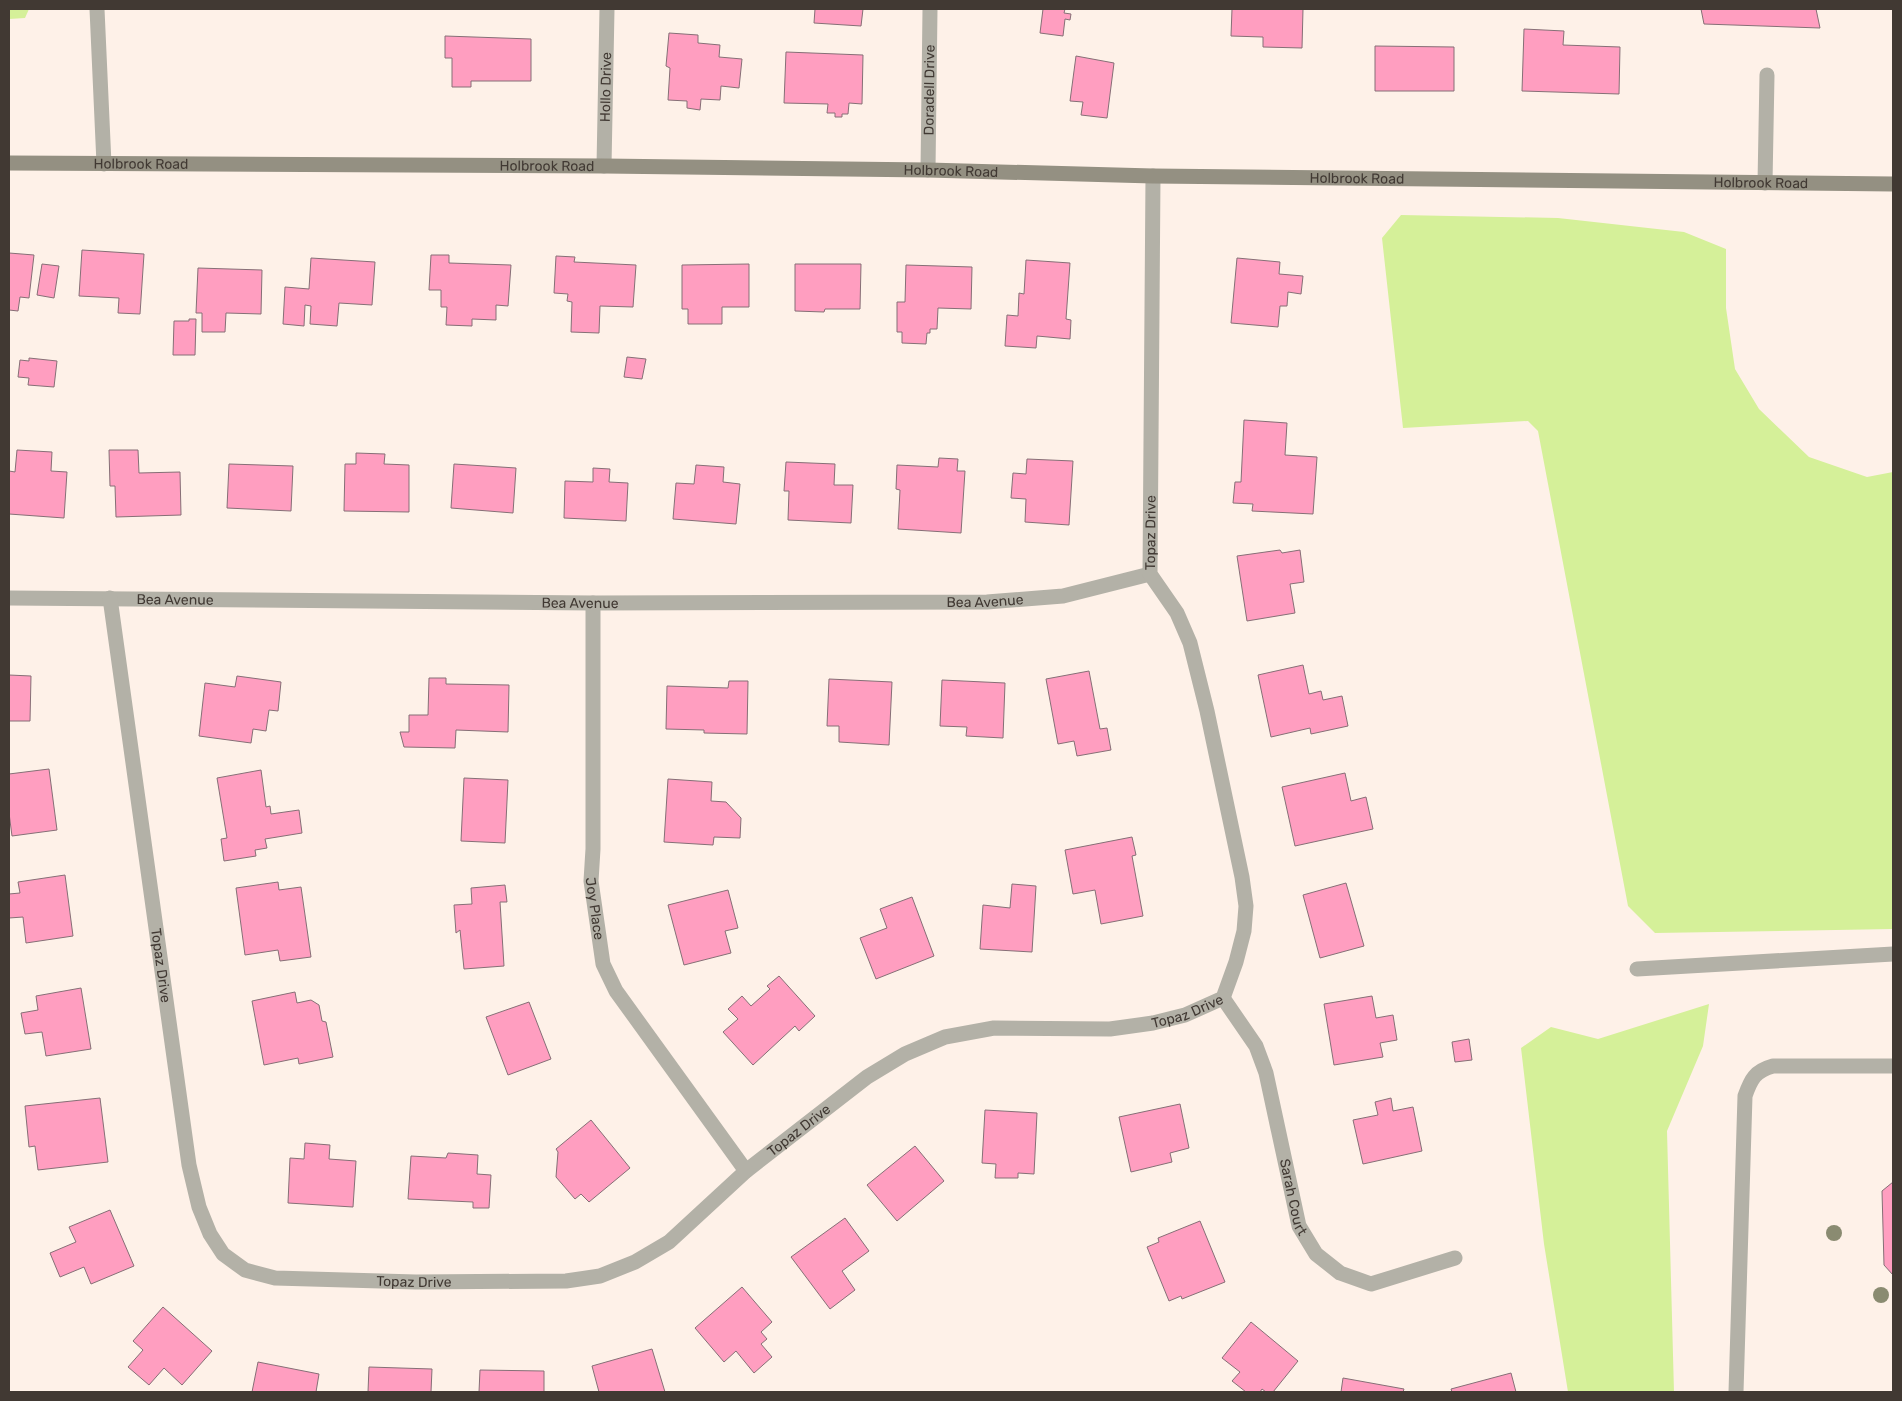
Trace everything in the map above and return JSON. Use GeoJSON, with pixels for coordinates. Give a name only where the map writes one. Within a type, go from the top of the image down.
{"type":"FeatureCollection","features":[{"type":"Feature","properties":{"kind":"street"},"geometry":{"type":"LineString","coordinates":[[97,9],[104,164]]}},
{"type":"Feature","properties":{"kind":"street","name":"Hollo Drive"},"geometry":{"type":"LineString","coordinates":[[604,166],[607,9]]}},
{"type":"Feature","properties":{"kind":"street","name":"Doradell Drive"},"geometry":{"type":"LineString","coordinates":[[928,170],[930,9]]}},
{"type":"Feature","properties":{"kind":"street"},"geometry":{"type":"LineString","coordinates":[[1765,183],[1767,75]]}},
{"type":"Feature","properties":{"kind":"street","name":"Holbrook Road"},"geometry":{"type":"LineString","coordinates":[[9,163],[604,166],[928,170],[1154,176],[1893,184]]}},
{"type":"Feature","properties":{"kind":"street","name":"Topaz Drive"},"geometry":{"type":"LineString","coordinates":[[110,598],[190,1164],[199,1207],[210,1234],[223,1254],[245,1270],[275,1278],[416,1282],[566,1281],[600,1276],[635,1262],[669,1242],[746,1171],[867,1077],[905,1054],[945,1038],[994,1028],[1110,1029],[1153,1023],[1185,1015],[1223,998],[1236,962],[1244,931],[1246,906],[1242,877],[1207,711],[1190,643],[1177,612],[1150,574],[1154,176]]}},
{"type":"Feature","properties":{"kind":"street","name":"Bea Avenue"},"geometry":{"type":"LineString","coordinates":[[9,598],[593,603],[988,602],[1063,596],[1150,574]]}},
{"type":"Feature","properties":{"kind":"street","name":"Joy Place"},"geometry":{"type":"LineString","coordinates":[[593,603],[592,881],[603,964],[616,991],[746,1171]]}},
{"type":"Feature","properties":{"kind":"street"},"geometry":{"type":"LineString","coordinates":[[1637,969],[1893,954]]}},
{"type":"Feature","properties":{"kind":"street","name":"Sarah Court"},"geometry":{"type":"LineString","coordinates":[[1223,998],[1256,1046],[1266,1074],[1299,1226],[1316,1254],[1340,1273],[1371,1284],[1455,1258]]}},
{"type":"Feature","properties":{"kind":"street"},"geometry":{"type":"LineString","coordinates":[[1736,1392],[1745,1096],[1750,1080],[1762,1069],[1773,1066],[1893,1066]]}},
{"type":"Feature","properties":{"kind":"green space"},"geometry":{"type":"Polygon","coordinates":[[[9,9],[29,9],[25,18],[9,19],[9,9]]]}},
{"type":"Feature","properties":{"kind":"green space"},"geometry":{"type":"Polygon","coordinates":[[[1401,215],[1558,218],[1684,232],[1726,249],[1726,308],[1735,369],[1759,409],[1809,457],[1867,477],[1893,472],[1893,929],[1655,933],[1628,906],[1538,431],[1528,421],[1403,428],[1382,238],[1401,215]]]}},
{"type":"Feature","properties":{"kind":"green space"},"geometry":{"type":"Polygon","coordinates":[[[1709,1004],[1703,1046],[1667,1131],[1674,1392],[1568,1392],[1544,1244],[1521,1048],[1551,1027],[1598,1039],[1709,1004]]]}},
{"type":"Feature","properties":{"kind":"building"},"geometry":{"type":"Polygon","coordinates":[[[815,9],[863,9],[861,26],[814,23],[815,9]]]}},
{"type":"Feature","properties":{"kind":"building"},"geometry":{"type":"Polygon","coordinates":[[[1043,9],[1065,9],[1064,13],[1071,14],[1070,20],[1065,19],[1063,36],[1040,33],[1043,9]]]}},
{"type":"Feature","properties":{"kind":"building"},"geometry":{"type":"Polygon","coordinates":[[[1232,9],[1303,9],[1302,48],[1263,47],[1263,37],[1231,36],[1232,9]]]}},
{"type":"Feature","properties":{"kind":"building"},"geometry":{"type":"Polygon","coordinates":[[[1701,9],[1816,9],[1820,28],[1704,24],[1701,9]]]}},
{"type":"Feature","properties":{"kind":"building"},"geometry":{"type":"Polygon","coordinates":[[[1524,29],[1564,31],[1563,45],[1620,47],[1619,94],[1522,91],[1524,29]]]}},
{"type":"Feature","properties":{"kind":"building"},"geometry":{"type":"Polygon","coordinates":[[[669,33],[698,35],[698,43],[720,45],[719,57],[742,59],[739,88],[721,86],[720,100],[701,99],[700,110],[687,108],[687,101],[668,100],[670,68],[666,66],[669,33]]]}},
{"type":"Feature","properties":{"kind":"building"},"geometry":{"type":"Polygon","coordinates":[[[445,36],[531,39],[531,81],[471,81],[471,87],[452,87],[452,58],[445,58],[445,36]]]}},
{"type":"Feature","properties":{"kind":"building"},"geometry":{"type":"Polygon","coordinates":[[[1375,46],[1454,47],[1454,91],[1375,91],[1375,46]]]}},
{"type":"Feature","properties":{"kind":"building"},"geometry":{"type":"Polygon","coordinates":[[[786,52],[863,55],[862,104],[849,103],[848,114],[842,114],[842,117],[835,117],[835,113],[827,113],[828,104],[784,103],[786,52]]]}},
{"type":"Feature","properties":{"kind":"building"},"geometry":{"type":"Polygon","coordinates":[[[1076,56],[1114,63],[1107,118],[1081,115],[1083,102],[1070,101],[1076,56]]]}},
{"type":"Feature","properties":{"kind":"building"},"geometry":{"type":"Polygon","coordinates":[[[82,250],[144,254],[140,314],[118,313],[119,298],[79,296],[82,250]]]}},
{"type":"Feature","properties":{"kind":"building"},"geometry":{"type":"Polygon","coordinates":[[[9,253],[34,255],[29,298],[20,297],[18,311],[9,310],[9,253]]]}},
{"type":"Feature","properties":{"kind":"building"},"geometry":{"type":"Polygon","coordinates":[[[431,255],[449,255],[449,263],[511,265],[508,306],[496,305],[496,320],[472,319],[472,326],[446,325],[447,307],[441,307],[441,290],[429,290],[431,255]]]}},
{"type":"Feature","properties":{"kind":"building"},"geometry":{"type":"Polygon","coordinates":[[[556,256],[575,257],[574,262],[636,265],[633,307],[600,306],[599,333],[571,332],[572,302],[567,301],[568,294],[554,293],[556,256]]]}},
{"type":"Feature","properties":{"kind":"building"},"geometry":{"type":"Polygon","coordinates":[[[311,258],[375,262],[372,305],[339,303],[337,326],[310,324],[311,306],[305,305],[304,326],[283,324],[285,287],[309,289],[311,258]]]}},
{"type":"Feature","properties":{"kind":"building"},"geometry":{"type":"Polygon","coordinates":[[[1237,258],[1280,262],[1279,274],[1303,276],[1301,294],[1288,292],[1287,306],[1280,306],[1278,327],[1231,323],[1237,258]]]}},
{"type":"Feature","properties":{"kind":"building"},"geometry":{"type":"Polygon","coordinates":[[[1026,260],[1070,263],[1066,319],[1071,320],[1070,339],[1037,336],[1036,348],[1005,346],[1007,315],[1018,316],[1019,293],[1024,294],[1026,260]]]}},
{"type":"Feature","properties":{"kind":"building"},"geometry":{"type":"Polygon","coordinates":[[[42,264],[59,266],[54,298],[37,295],[42,264]]]}},
{"type":"Feature","properties":{"kind":"building"},"geometry":{"type":"Polygon","coordinates":[[[749,264],[749,307],[722,307],[722,324],[688,324],[688,309],[682,309],[682,265],[749,264]]]}},
{"type":"Feature","properties":{"kind":"building"},"geometry":{"type":"Polygon","coordinates":[[[795,264],[861,264],[860,309],[825,309],[824,312],[795,311],[795,264]]]}},
{"type":"Feature","properties":{"kind":"building"},"geometry":{"type":"Polygon","coordinates":[[[906,265],[972,267],[971,309],[938,308],[937,329],[930,329],[930,333],[927,333],[926,344],[902,343],[902,332],[897,332],[897,302],[905,302],[906,265]]]}},
{"type":"Feature","properties":{"kind":"building"},"geometry":{"type":"Polygon","coordinates":[[[198,268],[262,270],[261,314],[226,313],[225,332],[202,332],[202,313],[196,313],[198,268]]]}},
{"type":"Feature","properties":{"kind":"building"},"geometry":{"type":"Polygon","coordinates":[[[189,319],[196,319],[195,355],[173,355],[174,321],[189,321],[189,319]]]}},
{"type":"Feature","properties":{"kind":"building"},"geometry":{"type":"Polygon","coordinates":[[[627,357],[646,359],[642,379],[624,377],[627,357]]]}},
{"type":"Feature","properties":{"kind":"building"},"geometry":{"type":"Polygon","coordinates":[[[29,358],[57,361],[54,387],[28,385],[29,378],[18,377],[20,360],[29,361],[29,358]]]}},
{"type":"Feature","properties":{"kind":"building"},"geometry":{"type":"Polygon","coordinates":[[[1244,420],[1287,423],[1285,455],[1317,457],[1313,514],[1252,511],[1253,504],[1233,503],[1235,482],[1241,482],[1244,420]]]}},
{"type":"Feature","properties":{"kind":"building"},"geometry":{"type":"Polygon","coordinates":[[[17,450],[52,452],[51,471],[67,472],[64,518],[9,514],[9,471],[15,472],[17,450]]]}},
{"type":"Feature","properties":{"kind":"building"},"geometry":{"type":"Polygon","coordinates":[[[109,450],[138,450],[139,473],[180,472],[181,515],[116,517],[115,486],[110,486],[109,450]]]}},
{"type":"Feature","properties":{"kind":"building"},"geometry":{"type":"Polygon","coordinates":[[[356,453],[385,454],[384,464],[409,465],[409,512],[344,511],[345,464],[356,464],[356,453]]]}},
{"type":"Feature","properties":{"kind":"building"},"geometry":{"type":"Polygon","coordinates":[[[939,458],[958,459],[957,471],[965,471],[961,533],[898,529],[900,490],[896,489],[897,465],[938,467],[939,458]]]}},
{"type":"Feature","properties":{"kind":"building"},"geometry":{"type":"Polygon","coordinates":[[[1027,459],[1073,461],[1069,525],[1025,522],[1026,499],[1011,498],[1013,473],[1026,474],[1027,459]]]}},
{"type":"Feature","properties":{"kind":"building"},"geometry":{"type":"Polygon","coordinates":[[[786,462],[835,464],[834,485],[853,485],[851,523],[788,520],[789,491],[784,491],[786,462]]]}},
{"type":"Feature","properties":{"kind":"building"},"geometry":{"type":"Polygon","coordinates":[[[229,464],[293,466],[291,511],[227,508],[229,464]]]}},
{"type":"Feature","properties":{"kind":"building"},"geometry":{"type":"Polygon","coordinates":[[[454,464],[516,468],[513,513],[451,508],[454,464]]]}},
{"type":"Feature","properties":{"kind":"building"},"geometry":{"type":"Polygon","coordinates":[[[696,465],[724,467],[723,482],[740,484],[736,524],[673,519],[676,483],[694,484],[696,465]]]}},
{"type":"Feature","properties":{"kind":"building"},"geometry":{"type":"Polygon","coordinates":[[[593,468],[610,469],[609,482],[628,483],[626,521],[564,518],[565,481],[593,482],[593,468]]]}},
{"type":"Feature","properties":{"kind":"building"},"geometry":{"type":"Polygon","coordinates":[[[1280,550],[1282,553],[1300,550],[1304,582],[1290,584],[1295,613],[1247,621],[1237,556],[1280,550]]]}},
{"type":"Feature","properties":{"kind":"building"},"geometry":{"type":"Polygon","coordinates":[[[1303,665],[1309,694],[1321,691],[1323,700],[1342,696],[1348,726],[1311,734],[1310,728],[1271,737],[1258,675],[1303,665]]]}},
{"type":"Feature","properties":{"kind":"building"},"geometry":{"type":"Polygon","coordinates":[[[1089,671],[1100,729],[1107,728],[1111,750],[1077,756],[1074,741],[1058,744],[1046,679],[1089,671]]]}},
{"type":"Feature","properties":{"kind":"building"},"geometry":{"type":"Polygon","coordinates":[[[9,675],[31,676],[30,721],[9,721],[9,675]]]}},
{"type":"Feature","properties":{"kind":"building"},"geometry":{"type":"Polygon","coordinates":[[[237,676],[281,682],[278,711],[269,710],[266,731],[253,729],[251,743],[199,736],[205,683],[235,687],[237,676]]]}},
{"type":"Feature","properties":{"kind":"building"},"geometry":{"type":"Polygon","coordinates":[[[429,678],[446,678],[446,684],[509,685],[508,732],[456,730],[455,748],[404,747],[400,732],[409,732],[409,715],[428,715],[429,678]]]}},
{"type":"Feature","properties":{"kind":"building"},"geometry":{"type":"Polygon","coordinates":[[[829,679],[892,682],[889,745],[839,742],[839,726],[827,726],[829,679]]]}},
{"type":"Feature","properties":{"kind":"building"},"geometry":{"type":"Polygon","coordinates":[[[942,680],[1005,683],[1003,738],[966,736],[967,727],[940,726],[942,680]]]}},
{"type":"Feature","properties":{"kind":"building"},"geometry":{"type":"Polygon","coordinates":[[[729,681],[748,681],[747,734],[704,733],[704,730],[666,729],[667,686],[728,688],[729,681]]]}},
{"type":"Feature","properties":{"kind":"building"},"geometry":{"type":"Polygon","coordinates":[[[49,769],[57,830],[12,836],[9,813],[9,774],[49,769]]]}},
{"type":"Feature","properties":{"kind":"building"},"geometry":{"type":"Polygon","coordinates":[[[261,770],[266,807],[270,806],[271,814],[299,810],[302,833],[265,839],[267,848],[255,850],[256,856],[224,861],[221,839],[227,838],[217,778],[261,770]]]}},
{"type":"Feature","properties":{"kind":"building"},"geometry":{"type":"Polygon","coordinates":[[[1345,773],[1351,801],[1366,797],[1373,829],[1295,846],[1282,787],[1345,773]]]}},
{"type":"Feature","properties":{"kind":"building"},"geometry":{"type":"Polygon","coordinates":[[[464,778],[508,780],[505,843],[461,841],[464,778]]]}},
{"type":"Feature","properties":{"kind":"building"},"geometry":{"type":"Polygon","coordinates":[[[668,779],[712,782],[711,801],[726,802],[741,818],[740,838],[714,837],[713,845],[664,842],[668,779]]]}},
{"type":"Feature","properties":{"kind":"building"},"geometry":{"type":"Polygon","coordinates":[[[1132,837],[1136,855],[1132,856],[1143,916],[1101,924],[1095,890],[1073,894],[1065,850],[1132,837]]]}},
{"type":"Feature","properties":{"kind":"building"},"geometry":{"type":"Polygon","coordinates":[[[65,875],[73,936],[26,943],[23,917],[9,918],[9,894],[20,893],[18,882],[65,875]]]}},
{"type":"Feature","properties":{"kind":"building"},"geometry":{"type":"Polygon","coordinates":[[[278,882],[279,890],[301,887],[311,957],[280,961],[278,950],[245,955],[236,888],[278,882]]]}},
{"type":"Feature","properties":{"kind":"building"},"geometry":{"type":"Polygon","coordinates":[[[1346,883],[1364,946],[1320,958],[1303,895],[1346,883]]]}},
{"type":"Feature","properties":{"kind":"building"},"geometry":{"type":"Polygon","coordinates":[[[1012,884],[1036,886],[1032,952],[980,949],[983,905],[1010,908],[1012,884]]]}},
{"type":"Feature","properties":{"kind":"building"},"geometry":{"type":"Polygon","coordinates":[[[505,885],[507,902],[500,902],[504,966],[464,969],[460,930],[456,933],[454,905],[472,904],[471,888],[505,885]]]}},
{"type":"Feature","properties":{"kind":"building"},"geometry":{"type":"Polygon","coordinates":[[[728,890],[738,928],[725,931],[731,953],[684,965],[668,905],[728,890]]]}},
{"type":"Feature","properties":{"kind":"building"},"geometry":{"type":"Polygon","coordinates":[[[912,897],[934,956],[876,979],[860,938],[887,928],[880,909],[912,897]]]}},
{"type":"Feature","properties":{"kind":"building"},"geometry":{"type":"Polygon","coordinates":[[[779,976],[815,1016],[799,1031],[795,1026],[753,1065],[723,1032],[738,1019],[728,1009],[742,996],[751,1006],[770,989],[767,986],[779,976]]]}},
{"type":"Feature","properties":{"kind":"building"},"geometry":{"type":"Polygon","coordinates":[[[81,988],[91,1049],[46,1056],[42,1032],[25,1034],[21,1013],[38,1010],[36,996],[81,988]]]}},
{"type":"Feature","properties":{"kind":"building"},"geometry":{"type":"Polygon","coordinates":[[[295,992],[297,1003],[311,1000],[319,1005],[322,1021],[326,1022],[333,1057],[299,1064],[298,1058],[264,1065],[252,1001],[295,992]]]}},
{"type":"Feature","properties":{"kind":"building"},"geometry":{"type":"Polygon","coordinates":[[[1372,996],[1376,1018],[1393,1015],[1397,1040],[1380,1043],[1383,1057],[1334,1065],[1324,1004],[1372,996]]]}},
{"type":"Feature","properties":{"kind":"building"},"geometry":{"type":"Polygon","coordinates":[[[529,1002],[551,1059],[508,1075],[486,1017],[529,1002]]]}},
{"type":"Feature","properties":{"kind":"building"},"geometry":{"type":"Polygon","coordinates":[[[1469,1039],[1472,1060],[1455,1062],[1452,1042],[1469,1039]]]}},
{"type":"Feature","properties":{"kind":"building"},"geometry":{"type":"Polygon","coordinates":[[[100,1098],[108,1162],[38,1170],[35,1146],[29,1147],[25,1106],[100,1098]]]}},
{"type":"Feature","properties":{"kind":"building"},"geometry":{"type":"Polygon","coordinates":[[[1391,1098],[1393,1111],[1413,1107],[1422,1151],[1363,1164],[1353,1120],[1378,1115],[1375,1102],[1391,1098]]]}},
{"type":"Feature","properties":{"kind":"building"},"geometry":{"type":"Polygon","coordinates":[[[1180,1104],[1189,1148],[1170,1153],[1172,1162],[1131,1172],[1119,1117],[1180,1104]]]}},
{"type":"Feature","properties":{"kind":"building"},"geometry":{"type":"Polygon","coordinates":[[[985,1110],[1037,1113],[1034,1174],[1018,1173],[1018,1178],[995,1178],[996,1164],[982,1163],[985,1110]]]}},
{"type":"Feature","properties":{"kind":"building"},"geometry":{"type":"Polygon","coordinates":[[[591,1120],[630,1168],[589,1202],[581,1194],[575,1199],[556,1177],[558,1152],[556,1149],[591,1120]]]}},
{"type":"Feature","properties":{"kind":"building"},"geometry":{"type":"Polygon","coordinates":[[[305,1143],[330,1145],[329,1159],[356,1161],[353,1207],[288,1203],[290,1158],[304,1159],[305,1143]]]}},
{"type":"Feature","properties":{"kind":"building"},"geometry":{"type":"Polygon","coordinates":[[[915,1146],[944,1181],[897,1221],[867,1185],[915,1146]]]}},
{"type":"Feature","properties":{"kind":"building"},"geometry":{"type":"Polygon","coordinates":[[[448,1153],[478,1155],[477,1174],[491,1175],[489,1208],[473,1208],[473,1202],[408,1199],[411,1156],[446,1158],[448,1153]]]}},
{"type":"Feature","properties":{"kind":"building"},"geometry":{"type":"Polygon","coordinates":[[[1893,1182],[1893,1275],[1884,1265],[1882,1191],[1893,1182]]]}},
{"type":"Feature","properties":{"kind":"building"},"geometry":{"type":"Polygon","coordinates":[[[110,1210],[134,1266],[91,1284],[84,1267],[60,1277],[50,1253],[76,1242],[69,1227],[110,1210]]]}},
{"type":"Feature","properties":{"kind":"building"},"geometry":{"type":"Polygon","coordinates":[[[845,1218],[869,1251],[842,1271],[855,1290],[830,1309],[791,1257],[845,1218]]]}},
{"type":"Feature","properties":{"kind":"building"},"geometry":{"type":"Polygon","coordinates":[[[1200,1221],[1225,1282],[1182,1299],[1181,1296],[1169,1301],[1147,1247],[1159,1242],[1158,1238],[1200,1221]]]}},
{"type":"Feature","properties":{"kind":"building"},"geometry":{"type":"Polygon","coordinates":[[[742,1287],[772,1322],[761,1332],[767,1339],[761,1344],[772,1357],[754,1373],[736,1351],[724,1362],[695,1328],[742,1287]]]}},
{"type":"Feature","properties":{"kind":"building"},"geometry":{"type":"Polygon","coordinates":[[[163,1307],[212,1351],[182,1385],[164,1368],[149,1385],[128,1367],[143,1350],[133,1341],[163,1307]]]}},
{"type":"Feature","properties":{"kind":"building"},"geometry":{"type":"Polygon","coordinates":[[[1251,1322],[1298,1361],[1273,1392],[1266,1392],[1262,1389],[1260,1392],[1246,1392],[1232,1381],[1240,1372],[1222,1358],[1251,1322]]]}},
{"type":"Feature","properties":{"kind":"building"},"geometry":{"type":"Polygon","coordinates":[[[652,1349],[665,1392],[599,1392],[592,1366],[652,1349]]]}},
{"type":"Feature","properties":{"kind":"building"},"geometry":{"type":"Polygon","coordinates":[[[258,1362],[319,1374],[316,1392],[252,1392],[258,1362]]]}},
{"type":"Feature","properties":{"kind":"building"},"geometry":{"type":"Polygon","coordinates":[[[369,1367],[432,1369],[431,1392],[368,1392],[369,1367]]]}},
{"type":"Feature","properties":{"kind":"building"},"geometry":{"type":"Polygon","coordinates":[[[480,1370],[544,1371],[544,1392],[479,1392],[480,1370]]]}},
{"type":"Feature","properties":{"kind":"building"},"geometry":{"type":"Polygon","coordinates":[[[1511,1373],[1516,1392],[1452,1392],[1451,1389],[1511,1373]]]}},
{"type":"Feature","properties":{"kind":"building"},"geometry":{"type":"Polygon","coordinates":[[[1343,1378],[1404,1389],[1403,1392],[1341,1392],[1343,1378]]]}}]}
